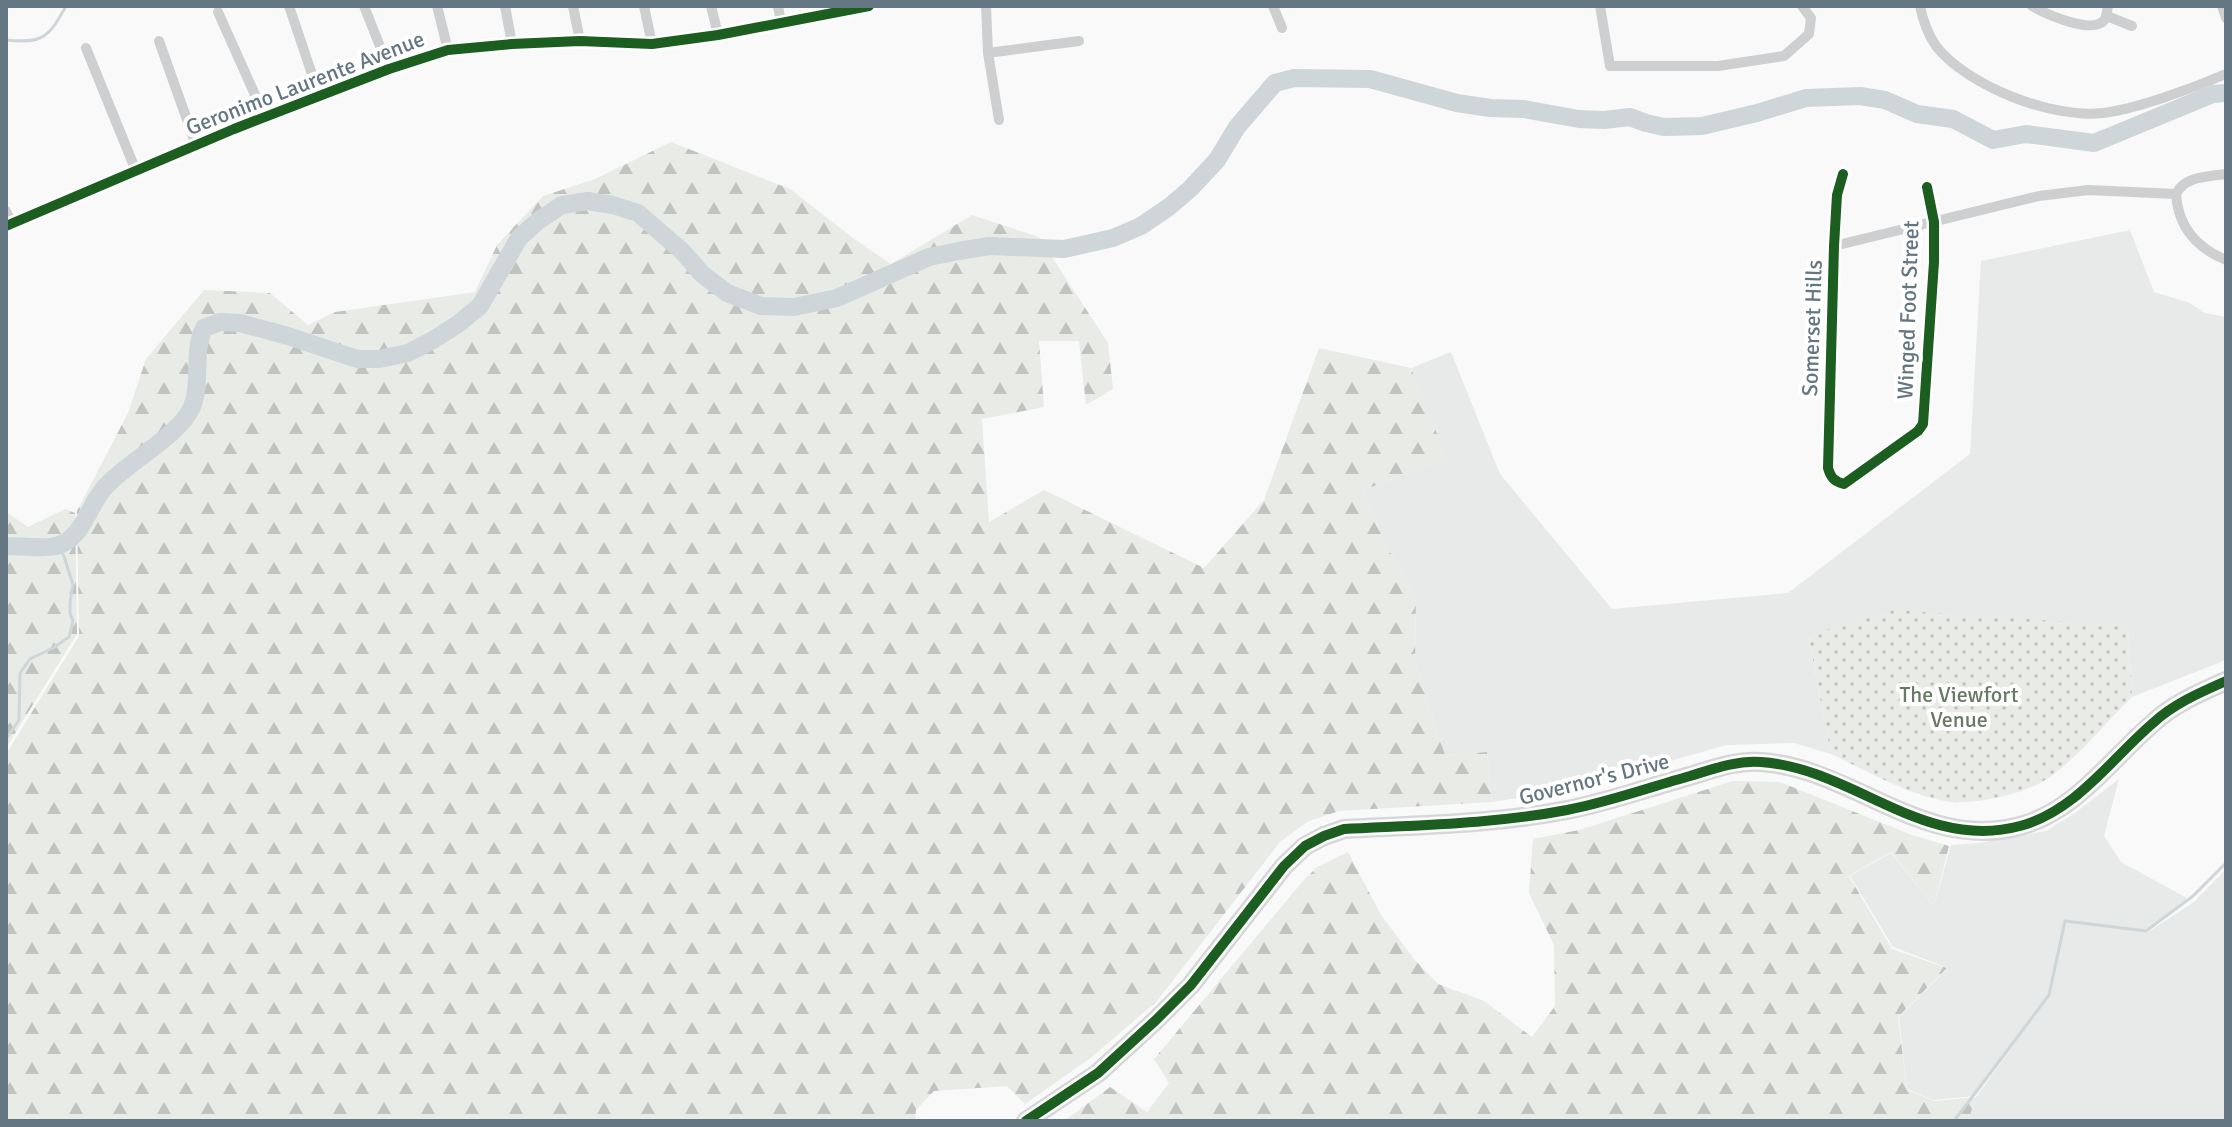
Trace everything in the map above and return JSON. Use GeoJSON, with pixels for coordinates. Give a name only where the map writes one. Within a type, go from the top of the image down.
{"type":"FeatureCollection","features":[{"type":"Feature","properties":{"kind":"highway","name":"Governor's Drive"},"geometry":{"type":"LineString","coordinates":[[1026,1121],[1098,1073],[1147,1028],[1191,985],[1284,866],[1305,846],[1324,836],[1344,829],[1508,820],[1570,810],[1728,764],[1756,761],[1784,764],[1811,772],[1939,826],[1976,832],[1998,831],[2045,816],[2072,800],[2155,721],[2179,704],[2226,681]]}},
{"type":"Feature","properties":{"kind":"street"},"geometry":{"type":"LineString","coordinates":[[289,6],[319,95]]}},
{"type":"Feature","properties":{"kind":"street"},"geometry":{"type":"LineString","coordinates":[[364,6],[389,69]]}},
{"type":"Feature","properties":{"kind":"street"},"geometry":{"type":"LineString","coordinates":[[437,6],[448,50]]}},
{"type":"Feature","properties":{"kind":"street"},"geometry":{"type":"LineString","coordinates":[[505,6],[512,44]]}},
{"type":"Feature","properties":{"kind":"street"},"geometry":{"type":"LineString","coordinates":[[573,6],[580,41]]}},
{"type":"Feature","properties":{"kind":"street"},"geometry":{"type":"LineString","coordinates":[[644,6],[652,44]]}},
{"type":"Feature","properties":{"kind":"street"},"geometry":{"type":"LineString","coordinates":[[711,6],[718,35]]}},
{"type":"Feature","properties":{"kind":"street"},"geometry":{"type":"LineString","coordinates":[[778,6],[781,22]]}},
{"type":"Feature","properties":{"kind":"street","name":"Geronimo Laurente Avenue"},"geometry":{"type":"LineString","coordinates":[[9,225],[319,95],[448,50],[580,41],[652,44],[718,35],[869,6]]}},
{"type":"Feature","properties":{"kind":"street"},"geometry":{"type":"LineString","coordinates":[[986,6],[988,53],[999,120]]}},
{"type":"Feature","properties":{"kind":"street"},"geometry":{"type":"LineString","coordinates":[[1273,6],[1282,28]]}},
{"type":"Feature","properties":{"kind":"street"},"geometry":{"type":"LineString","coordinates":[[1600,6],[1610,66],[1718,66],[1784,56],[1809,34],[1811,18],[1802,6]]}},
{"type":"Feature","properties":{"kind":"street"},"geometry":{"type":"LineString","coordinates":[[1920,6],[1929,36],[1953,62],[1978,79],[2039,106],[2081,114],[2115,110],[2226,74]]}},
{"type":"Feature","properties":{"kind":"street"},"geometry":{"type":"LineString","coordinates":[[2032,6],[2061,19],[2086,25],[2103,22],[2107,11],[2132,26]]}},
{"type":"Feature","properties":{"kind":"street"},"geometry":{"type":"LineString","coordinates":[[2222,6],[2226,18]]}},
{"type":"Feature","properties":{"kind":"street"},"geometry":{"type":"LineString","coordinates":[[218,12],[265,117]]}},
{"type":"Feature","properties":{"kind":"street"},"geometry":{"type":"LineString","coordinates":[[159,41],[196,145]]}},
{"type":"Feature","properties":{"kind":"street"},"geometry":{"type":"LineString","coordinates":[[988,53],[1079,41]]}},
{"type":"Feature","properties":{"kind":"street"},"geometry":{"type":"LineString","coordinates":[[86,48],[136,171]]}},
{"type":"Feature","properties":{"kind":"street","name":"Somerset Hills"},"geometry":{"type":"LineString","coordinates":[[1836,481],[1828,468],[1834,246],[1837,195],[1843,174]]}},
{"type":"Feature","properties":{"kind":"street"},"geometry":{"type":"LineString","coordinates":[[2226,174],[2189,180],[2180,186],[2176,194],[2184,226],[2194,240],[2205,250],[2226,260]]}},
{"type":"Feature","properties":{"kind":"street","name":"Winged Foot Street"},"geometry":{"type":"LineString","coordinates":[[1836,481],[1844,484],[1852,479],[1918,431],[1923,424],[1934,262],[1934,222],[1927,187]]}},
{"type":"Feature","properties":{"kind":"street"},"geometry":{"type":"LineString","coordinates":[[1834,246],[2068,191],[2176,194]]}},
{"type":"Feature","properties":{"kind":"street"},"geometry":{"type":"LineString","coordinates":[[6,211],[9,225]]}},
{"type":"Feature","properties":{"kind":"shaded area"},"geometry":{"type":"Polygon","coordinates":[[[2130,230],[2154,292],[2190,303],[2205,313],[2226,317],[2226,660],[2132,697],[2128,626],[1808,636],[1831,754],[1794,743],[1727,745],[1563,791],[1492,802],[1487,752],[1445,755],[1415,662],[1416,595],[1386,545],[1363,490],[1446,459],[1411,368],[1451,352],[1500,474],[1612,609],[1788,593],[1970,454],[1981,261],[2130,230]]]}},
{"type":"Feature","properties":{"kind":"shaded area"},"geometry":{"type":"Polygon","coordinates":[[[2119,779],[2104,836],[2121,862],[2187,898],[2147,933],[2195,901],[2226,869],[2226,1121],[1968,1121],[1976,1097],[2013,1047],[1975,1096],[1933,1100],[1907,1089],[1899,1017],[1948,968],[1893,947],[1850,876],[1891,853],[1934,906],[1951,845],[2046,831],[2119,779]]]}},
{"type":"Feature","properties":{"kind":"green space"},"geometry":{"type":"Polygon","coordinates":[[[671,142],[790,189],[891,264],[972,215],[1039,237],[1108,343],[1113,389],[1086,405],[1079,341],[1039,341],[1044,407],[982,419],[989,522],[1044,490],[1204,568],[1264,500],[1319,348],[1411,368],[1447,459],[1363,490],[1386,545],[1416,595],[1415,662],[1445,755],[1487,752],[1492,802],[1339,811],[1307,822],[1280,842],[1157,1001],[1092,1057],[1025,1104],[1007,1086],[934,1091],[916,1110],[915,1121],[6,1121],[6,754],[79,636],[77,511],[128,413],[146,359],[204,290],[270,293],[308,325],[335,312],[475,292],[497,245],[543,196],[595,179],[671,142]]]}},
{"type":"Feature","properties":{"kind":"green space"},"geometry":{"type":"Polygon","coordinates":[[[65,509],[75,513],[77,634],[6,748],[6,512],[28,527],[65,509]]]}},
{"type":"Feature","properties":{"kind":"green space","name":"The Viewfort Venue"},"geometry":{"type":"Polygon","coordinates":[[[1894,610],[2128,626],[2132,697],[2066,764],[2033,786],[1998,797],[1962,802],[1937,799],[1906,789],[1831,754],[1808,635],[1894,610]]]}},
{"type":"Feature","properties":{"kind":"green space"},"geometry":{"type":"Polygon","coordinates":[[[1733,781],[1780,782],[1912,835],[1949,846],[1934,906],[1891,852],[1849,876],[1892,949],[1947,968],[1898,1017],[1907,1090],[1934,1101],[1976,1097],[1968,1121],[1064,1121],[1110,1087],[1147,1112],[1169,1083],[1154,1059],[1303,881],[1317,867],[1348,852],[1381,915],[1414,959],[1438,984],[1484,1001],[1532,1037],[1555,1006],[1554,945],[1529,893],[1533,839],[1579,830],[1733,781]]]}},
{"type":"Feature","properties":{"kind":"waterway"},"geometry":{"type":"LineString","coordinates":[[6,40],[29,41],[44,36],[66,6]]}},
{"type":"Feature","properties":{"kind":"waterway"},"geometry":{"type":"LineString","coordinates":[[6,546],[45,547],[65,542],[79,529],[106,486],[176,428],[192,407],[195,397],[198,347],[204,328],[220,322],[240,323],[357,359],[379,359],[408,353],[458,324],[480,306],[519,238],[562,205],[588,201],[638,213],[682,251],[702,274],[727,293],[761,306],[794,307],[837,298],[929,257],[989,246],[1064,249],[1113,238],[1141,226],[1190,189],[1217,160],[1237,127],[1275,83],[1294,78],[1370,79],[1457,103],[1524,109],[1579,119],[1630,117],[1664,127],[1702,126],[1806,98],[1860,96],[1885,100],[1917,114],[1953,119],[1993,140],[2026,134],[2094,143],[2213,94],[2226,93]]}},
{"type":"Feature","properties":{"kind":"waterway"},"geometry":{"type":"LineString","coordinates":[[6,739],[19,720],[20,673],[30,659],[69,637],[73,621],[70,613],[73,585],[64,556],[57,546]]}},
{"type":"Feature","properties":{"kind":"waterway"},"geometry":{"type":"LineString","coordinates":[[1954,1121],[2049,995],[2065,921],[2146,931],[2193,896],[2226,863]]}},
{"type":"Feature","properties":{"kind":"cycle path"},"geometry":{"type":"LineString","coordinates":[[6,226],[234,129],[389,69],[448,50],[580,41],[652,44],[718,35],[869,6]]}},
{"type":"Feature","properties":{"kind":"cycle path"},"geometry":{"type":"LineString","coordinates":[[1843,174],[1837,195],[1834,246],[1828,468],[1833,479],[1844,484],[1918,431],[1923,424],[1934,262],[1934,222],[1927,187]]}},
{"type":"Feature","properties":{"kind":"cycle path"},"geometry":{"type":"LineString","coordinates":[[1026,1121],[1098,1073],[1156,1020],[1191,985],[1284,866],[1305,846],[1324,836],[1344,829],[1540,815],[1614,799],[1743,762],[1795,768],[1827,778],[1920,819],[1952,828],[1985,831],[2020,826],[2040,819],[2076,796],[2169,710],[2226,681]]}}]}
